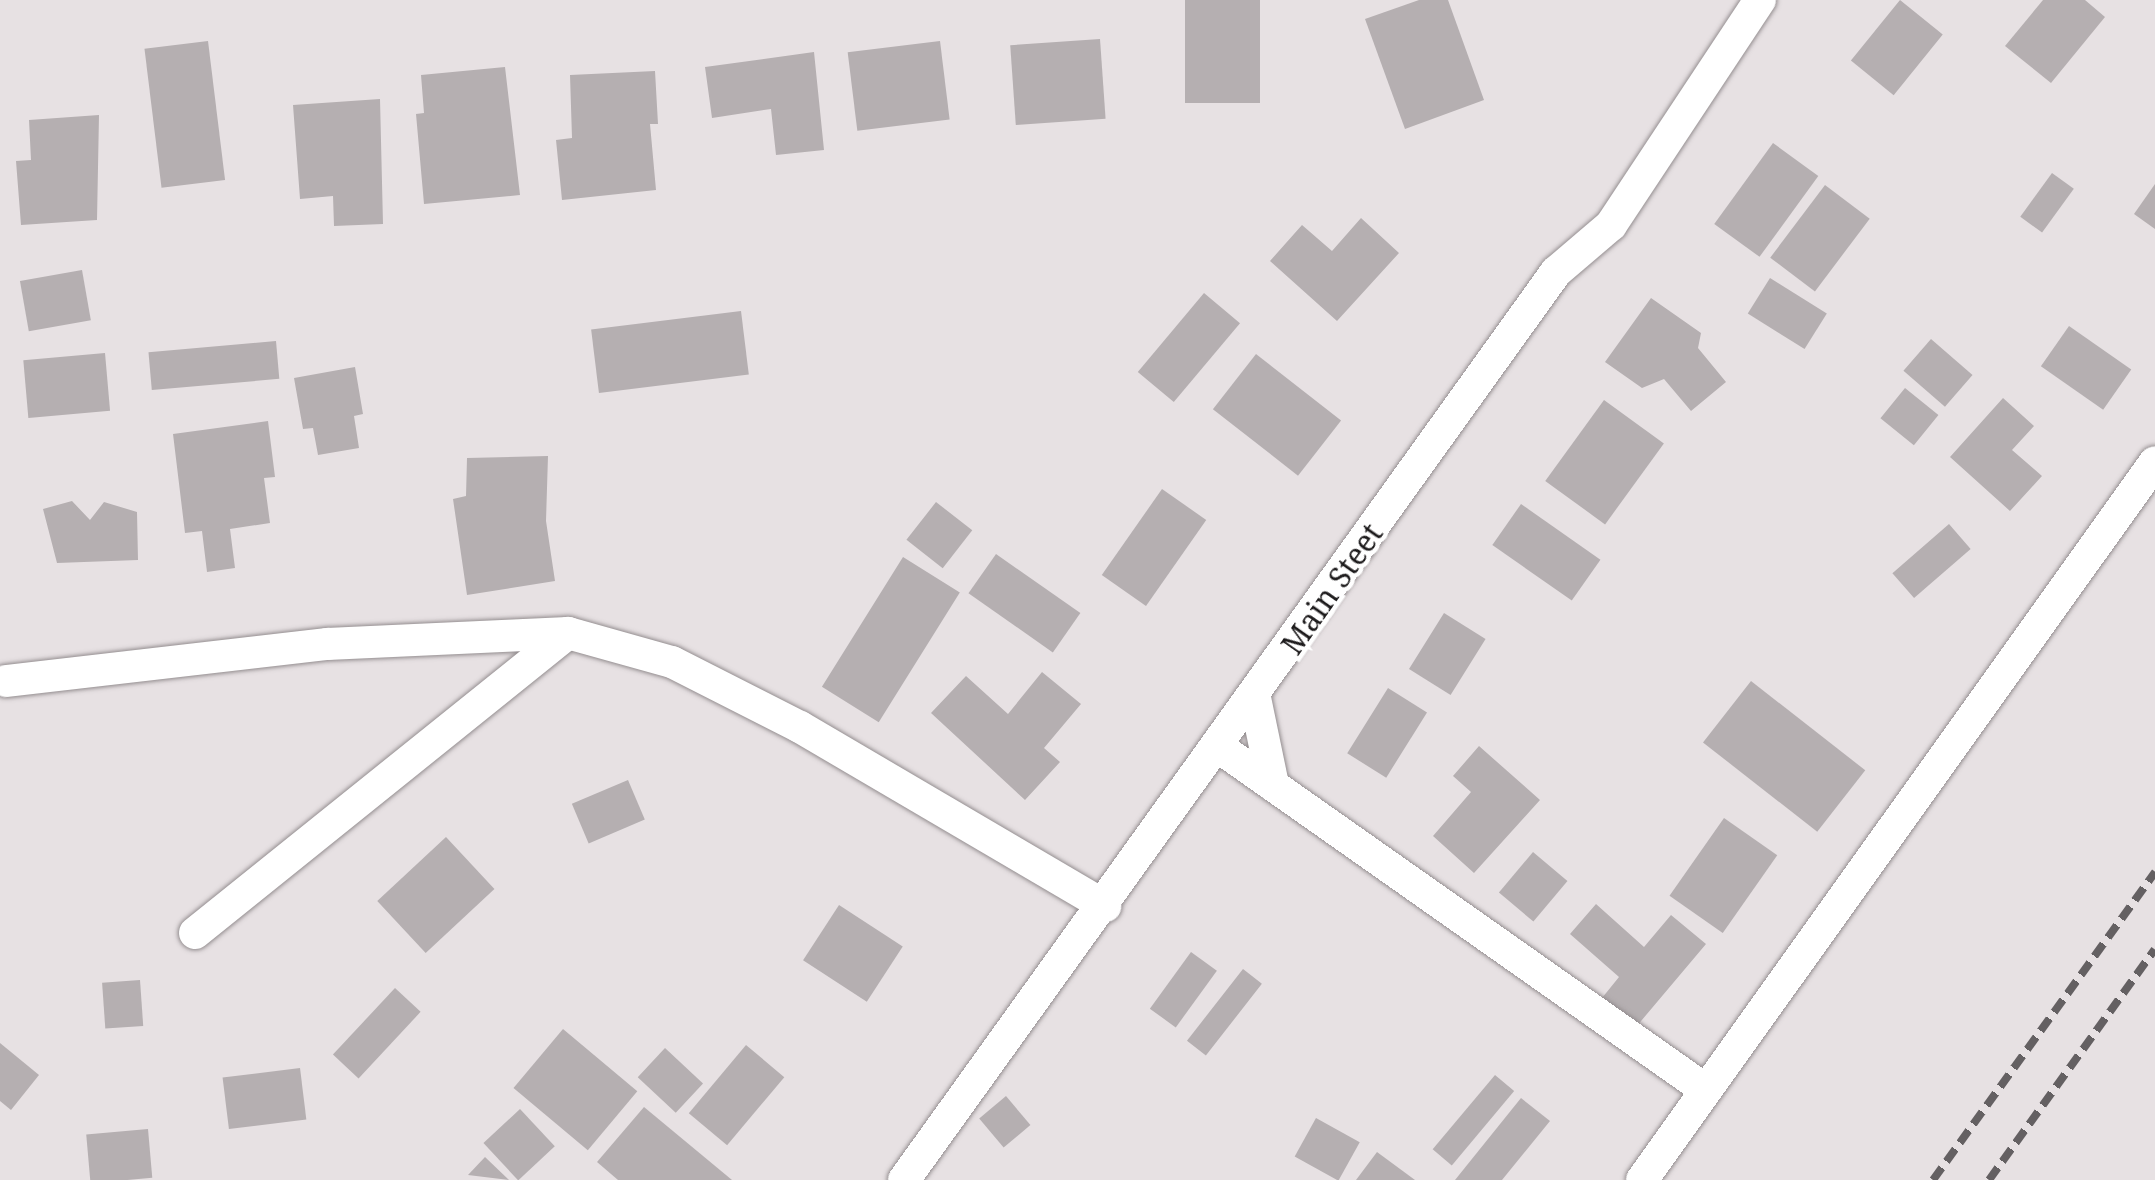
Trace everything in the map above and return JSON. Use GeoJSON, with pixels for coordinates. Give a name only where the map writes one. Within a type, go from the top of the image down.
{"type":"FeatureCollection","features":[{"type":"Feature","properties":{"kind":"street","name":"Main Steet"},"geometry":{"type":"LineString","coordinates":[[904,1180],[1220,748],[1556,272],[1611,226],[1760,0]]}},
{"type":"Feature","properties":{"kind":"street"},"geometry":{"type":"LineString","coordinates":[[1642,1180],[1703,1088],[1865,873],[2155,462]]}},
{"type":"Feature","properties":{"kind":"street"},"geometry":{"type":"LineString","coordinates":[[195,933],[568,634]]}},
{"type":"Feature","properties":{"kind":"street"},"geometry":{"type":"LineString","coordinates":[[6,681],[327,644],[568,634],[672,662],[800,727],[1105,906]]}},
{"type":"Feature","properties":{"kind":"street"},"geometry":{"type":"LineString","coordinates":[[1255,698],[1273,785]]}},
{"type":"Feature","properties":{"kind":"street"},"geometry":{"type":"LineString","coordinates":[[1220,748],[1703,1088]]}},
{"type":"Feature","properties":{"kind":"building"},"geometry":{"type":"Polygon","coordinates":[[[1185,0],[1260,0],[1260,103],[1185,103],[1185,0]]]}},
{"type":"Feature","properties":{"kind":"building"},"geometry":{"type":"Polygon","coordinates":[[[1419,0],[1448,0],[1484,100],[1405,129],[1365,19],[1419,0]]]}},
{"type":"Feature","properties":{"kind":"building"},"geometry":{"type":"Polygon","coordinates":[[[1900,0],[1943,35],[1894,95],[1851,61],[1900,0]]]}},
{"type":"Feature","properties":{"kind":"building"},"geometry":{"type":"Polygon","coordinates":[[[2043,0],[2085,0],[2105,17],[2051,83],[2005,46],[2043,0]]]}},
{"type":"Feature","properties":{"kind":"building"},"geometry":{"type":"Polygon","coordinates":[[[1100,39],[1106,119],[1016,125],[1010,45],[1100,39]]]}},
{"type":"Feature","properties":{"kind":"building"},"geometry":{"type":"Polygon","coordinates":[[[208,41],[225,180],[162,188],[144,49],[208,41]]]}},
{"type":"Feature","properties":{"kind":"building"},"geometry":{"type":"Polygon","coordinates":[[[940,41],[950,119],[857,131],[848,52],[940,41]]]}},
{"type":"Feature","properties":{"kind":"building"},"geometry":{"type":"Polygon","coordinates":[[[814,52],[824,150],[776,155],[771,109],[712,118],[705,67],[814,52]]]}},
{"type":"Feature","properties":{"kind":"building"},"geometry":{"type":"Polygon","coordinates":[[[505,67],[520,195],[424,204],[416,114],[424,113],[421,75],[505,67]]]}},
{"type":"Feature","properties":{"kind":"building"},"geometry":{"type":"Polygon","coordinates":[[[655,71],[658,124],[650,124],[656,190],[562,200],[556,140],[572,138],[570,75],[655,71]]]}},
{"type":"Feature","properties":{"kind":"building"},"geometry":{"type":"Polygon","coordinates":[[[380,99],[383,224],[334,226],[333,196],[300,199],[293,105],[380,99]]]}},
{"type":"Feature","properties":{"kind":"building"},"geometry":{"type":"Polygon","coordinates":[[[99,115],[97,220],[21,225],[16,161],[31,160],[29,120],[99,115]]]}},
{"type":"Feature","properties":{"kind":"building"},"geometry":{"type":"Polygon","coordinates":[[[1773,143],[1818,176],[1760,257],[1714,224],[1773,143]]]}},
{"type":"Feature","properties":{"kind":"building"},"geometry":{"type":"Polygon","coordinates":[[[2052,173],[2074,189],[2042,233],[2020,217],[2052,173]]]}},
{"type":"Feature","properties":{"kind":"building"},"geometry":{"type":"Polygon","coordinates":[[[2155,184],[2155,229],[2134,214],[2155,184]]]}},
{"type":"Feature","properties":{"kind":"building"},"geometry":{"type":"Polygon","coordinates":[[[1825,185],[1870,219],[1815,291],[1770,258],[1825,185]]]}},
{"type":"Feature","properties":{"kind":"building"},"geometry":{"type":"Polygon","coordinates":[[[1361,218],[1399,253],[1337,321],[1270,261],[1302,225],[1332,251],[1361,218]]]}},
{"type":"Feature","properties":{"kind":"building"},"geometry":{"type":"Polygon","coordinates":[[[82,270],[91,320],[29,331],[20,281],[82,270]]]}},
{"type":"Feature","properties":{"kind":"building"},"geometry":{"type":"Polygon","coordinates":[[[1770,278],[1827,314],[1805,349],[1748,314],[1770,278]]]}},
{"type":"Feature","properties":{"kind":"building"},"geometry":{"type":"Polygon","coordinates":[[[1204,293],[1240,323],[1174,402],[1138,372],[1204,293]]]}},
{"type":"Feature","properties":{"kind":"building"},"geometry":{"type":"Polygon","coordinates":[[[1651,298],[1701,333],[1698,348],[1726,382],[1691,411],[1664,379],[1642,388],[1605,362],[1651,298]]]}},
{"type":"Feature","properties":{"kind":"building"},"geometry":{"type":"Polygon","coordinates":[[[741,311],[749,375],[599,393],[591,329],[741,311]]]}},
{"type":"Feature","properties":{"kind":"building"},"geometry":{"type":"Polygon","coordinates":[[[2069,326],[2131,370],[2103,410],[2041,366],[2069,326]]]}},
{"type":"Feature","properties":{"kind":"building"},"geometry":{"type":"Polygon","coordinates":[[[1931,339],[1973,375],[1945,407],[1903,371],[1931,339]]]}},
{"type":"Feature","properties":{"kind":"building"},"geometry":{"type":"Polygon","coordinates":[[[276,341],[279,379],[152,390],[148,352],[276,341]]]}},
{"type":"Feature","properties":{"kind":"building"},"geometry":{"type":"Polygon","coordinates":[[[105,353],[110,411],[28,418],[23,360],[105,353]]]}},
{"type":"Feature","properties":{"kind":"building"},"geometry":{"type":"Polygon","coordinates":[[[1256,354],[1341,420],[1298,476],[1213,409],[1256,354]]]}},
{"type":"Feature","properties":{"kind":"building"},"geometry":{"type":"Polygon","coordinates":[[[355,367],[363,414],[354,416],[359,448],[318,455],[313,428],[303,429],[294,378],[355,367]]]}},
{"type":"Feature","properties":{"kind":"building"},"geometry":{"type":"Polygon","coordinates":[[[1905,388],[1938,415],[1914,445],[1880,418],[1905,388]]]}},
{"type":"Feature","properties":{"kind":"building"},"geometry":{"type":"Polygon","coordinates":[[[2003,398],[2034,426],[2012,450],[2042,476],[2010,511],[1950,457],[2003,398]]]}},
{"type":"Feature","properties":{"kind":"building"},"geometry":{"type":"Polygon","coordinates":[[[1604,400],[1664,443],[1605,524],[1545,481],[1604,400]]]}},
{"type":"Feature","properties":{"kind":"building"},"geometry":{"type":"Polygon","coordinates":[[[268,421],[275,477],[264,478],[270,523],[230,529],[235,568],[207,572],[202,531],[185,533],[173,434],[268,421]]]}},
{"type":"Feature","properties":{"kind":"building"},"geometry":{"type":"Polygon","coordinates":[[[548,456],[546,521],[555,581],[467,595],[453,499],[466,496],[467,458],[548,456]]]}},
{"type":"Feature","properties":{"kind":"building"},"geometry":{"type":"Polygon","coordinates":[[[1162,489],[1206,520],[1146,606],[1102,575],[1162,489]]]}},
{"type":"Feature","properties":{"kind":"building"},"geometry":{"type":"Polygon","coordinates":[[[72,501],[90,520],[104,502],[137,512],[138,560],[57,563],[43,509],[72,501]]]}},
{"type":"Feature","properties":{"kind":"building"},"geometry":{"type":"Polygon","coordinates":[[[936,502],[972,530],[943,568],[906,540],[936,502]]]}},
{"type":"Feature","properties":{"kind":"building"},"geometry":{"type":"Polygon","coordinates":[[[1521,504],[1600,560],[1572,601],[1492,545],[1521,504]]]}},
{"type":"Feature","properties":{"kind":"building"},"geometry":{"type":"Polygon","coordinates":[[[1949,524],[1971,549],[1914,598],[1892,573],[1949,524]]]}},
{"type":"Feature","properties":{"kind":"building"},"geometry":{"type":"Polygon","coordinates":[[[996,554],[1080,613],[1053,652],[968,593],[996,554]]]}},
{"type":"Feature","properties":{"kind":"building"},"geometry":{"type":"Polygon","coordinates":[[[903,557],[960,593],[879,722],[822,687],[903,557]]]}},
{"type":"Feature","properties":{"kind":"building"},"geometry":{"type":"Polygon","coordinates":[[[1444,613],[1486,639],[1451,695],[1409,669],[1444,613]]]}},
{"type":"Feature","properties":{"kind":"building"},"geometry":{"type":"Polygon","coordinates":[[[1042,672],[1081,704],[1044,748],[1060,762],[1025,800],[931,713],[966,676],[1008,714],[1042,672]]]}},
{"type":"Feature","properties":{"kind":"building"},"geometry":{"type":"Polygon","coordinates":[[[1751,681],[1865,770],[1817,832],[1703,742],[1751,681]]]}},
{"type":"Feature","properties":{"kind":"building"},"geometry":{"type":"Polygon","coordinates":[[[1388,688],[1427,712],[1386,778],[1347,753],[1388,688]]]}},
{"type":"Feature","properties":{"kind":"building"},"geometry":{"type":"Polygon","coordinates":[[[1479,746],[1540,800],[1474,873],[1433,836],[1471,792],[1453,776],[1479,746]]]}},
{"type":"Feature","properties":{"kind":"building"},"geometry":{"type":"Polygon","coordinates":[[[628,780],[645,820],[589,843],[572,804],[628,780]]]}},
{"type":"Feature","properties":{"kind":"building"},"geometry":{"type":"Polygon","coordinates":[[[1724,818],[1777,855],[1723,933],[1670,896],[1724,818]]]}},
{"type":"Feature","properties":{"kind":"building"},"geometry":{"type":"Polygon","coordinates":[[[446,837],[494,889],[426,953],[377,901],[446,837]]]}},
{"type":"Feature","properties":{"kind":"building"},"geometry":{"type":"Polygon","coordinates":[[[1533,852],[1567,881],[1533,922],[1499,893],[1533,852]]]}},
{"type":"Feature","properties":{"kind":"building"},"geometry":{"type":"Polygon","coordinates":[[[1596,904],[1644,947],[1671,915],[1706,944],[1636,1027],[1602,998],[1619,977],[1570,934],[1596,904]]]}},
{"type":"Feature","properties":{"kind":"building"},"geometry":{"type":"Polygon","coordinates":[[[839,905],[903,946],[867,1002],[803,960],[839,905]]]}},
{"type":"Feature","properties":{"kind":"building"},"geometry":{"type":"Polygon","coordinates":[[[1191,952],[1217,971],[1176,1027],[1150,1009],[1191,952]]]}},
{"type":"Feature","properties":{"kind":"building"},"geometry":{"type":"Polygon","coordinates":[[[1243,969],[1262,984],[1206,1055],[1187,1041],[1243,969]]]}},
{"type":"Feature","properties":{"kind":"building"},"geometry":{"type":"Polygon","coordinates":[[[140,980],[143,1026],[105,1029],[102,983],[140,980]]]}},
{"type":"Feature","properties":{"kind":"building"},"geometry":{"type":"Polygon","coordinates":[[[395,988],[421,1012],[359,1078],[333,1055],[395,988]]]}},
{"type":"Feature","properties":{"kind":"building"},"geometry":{"type":"Polygon","coordinates":[[[563,1029],[637,1091],[588,1150],[514,1088],[563,1029]]]}},
{"type":"Feature","properties":{"kind":"building"},"geometry":{"type":"Polygon","coordinates":[[[0,1043],[39,1075],[11,1110],[0,1101],[0,1043]]]}},
{"type":"Feature","properties":{"kind":"building"},"geometry":{"type":"Polygon","coordinates":[[[746,1045],[784,1077],[727,1145],[689,1113],[746,1045]]]}},
{"type":"Feature","properties":{"kind":"building"},"geometry":{"type":"Polygon","coordinates":[[[665,1048],[703,1083],[676,1113],[638,1077],[665,1048]]]}},
{"type":"Feature","properties":{"kind":"building"},"geometry":{"type":"Polygon","coordinates":[[[300,1068],[306,1120],[229,1129],[223,1078],[300,1068]]]}},
{"type":"Feature","properties":{"kind":"building"},"geometry":{"type":"Polygon","coordinates":[[[1495,1075],[1514,1091],[1452,1165],[1433,1149],[1495,1075]]]}},
{"type":"Feature","properties":{"kind":"building"},"geometry":{"type":"Polygon","coordinates":[[[1006,1096],[1030,1125],[1004,1148],[979,1118],[1006,1096]]]}},
{"type":"Feature","properties":{"kind":"building"},"geometry":{"type":"Polygon","coordinates":[[[1521,1098],[1550,1121],[1502,1180],[1455,1180],[1521,1098]]]}},
{"type":"Feature","properties":{"kind":"building"},"geometry":{"type":"Polygon","coordinates":[[[644,1107],[732,1180],[618,1180],[597,1162],[644,1107]]]}},
{"type":"Feature","properties":{"kind":"building"},"geometry":{"type":"Polygon","coordinates":[[[520,1109],[555,1146],[518,1180],[483,1143],[520,1109]]]}},
{"type":"Feature","properties":{"kind":"building"},"geometry":{"type":"Polygon","coordinates":[[[1316,1118],[1360,1142],[1339,1180],[1295,1156],[1316,1118]]]}},
{"type":"Feature","properties":{"kind":"building"},"geometry":{"type":"Polygon","coordinates":[[[148,1129],[152,1178],[90,1180],[86,1134],[148,1129]]]}},
{"type":"Feature","properties":{"kind":"building"},"geometry":{"type":"Polygon","coordinates":[[[1377,1152],[1415,1180],[1356,1180],[1377,1152]]]}},
{"type":"Feature","properties":{"kind":"building"},"geometry":{"type":"Polygon","coordinates":[[[485,1157],[509,1180],[468,1175],[485,1157]]]}},
{"type":"Feature","properties":{"kind":"railway"},"geometry":{"type":"LineString","coordinates":[[1933,1180],[2155,872]]}},
{"type":"Feature","properties":{"kind":"railway"},"geometry":{"type":"LineString","coordinates":[[1989,1180],[2155,949]]}}]}
